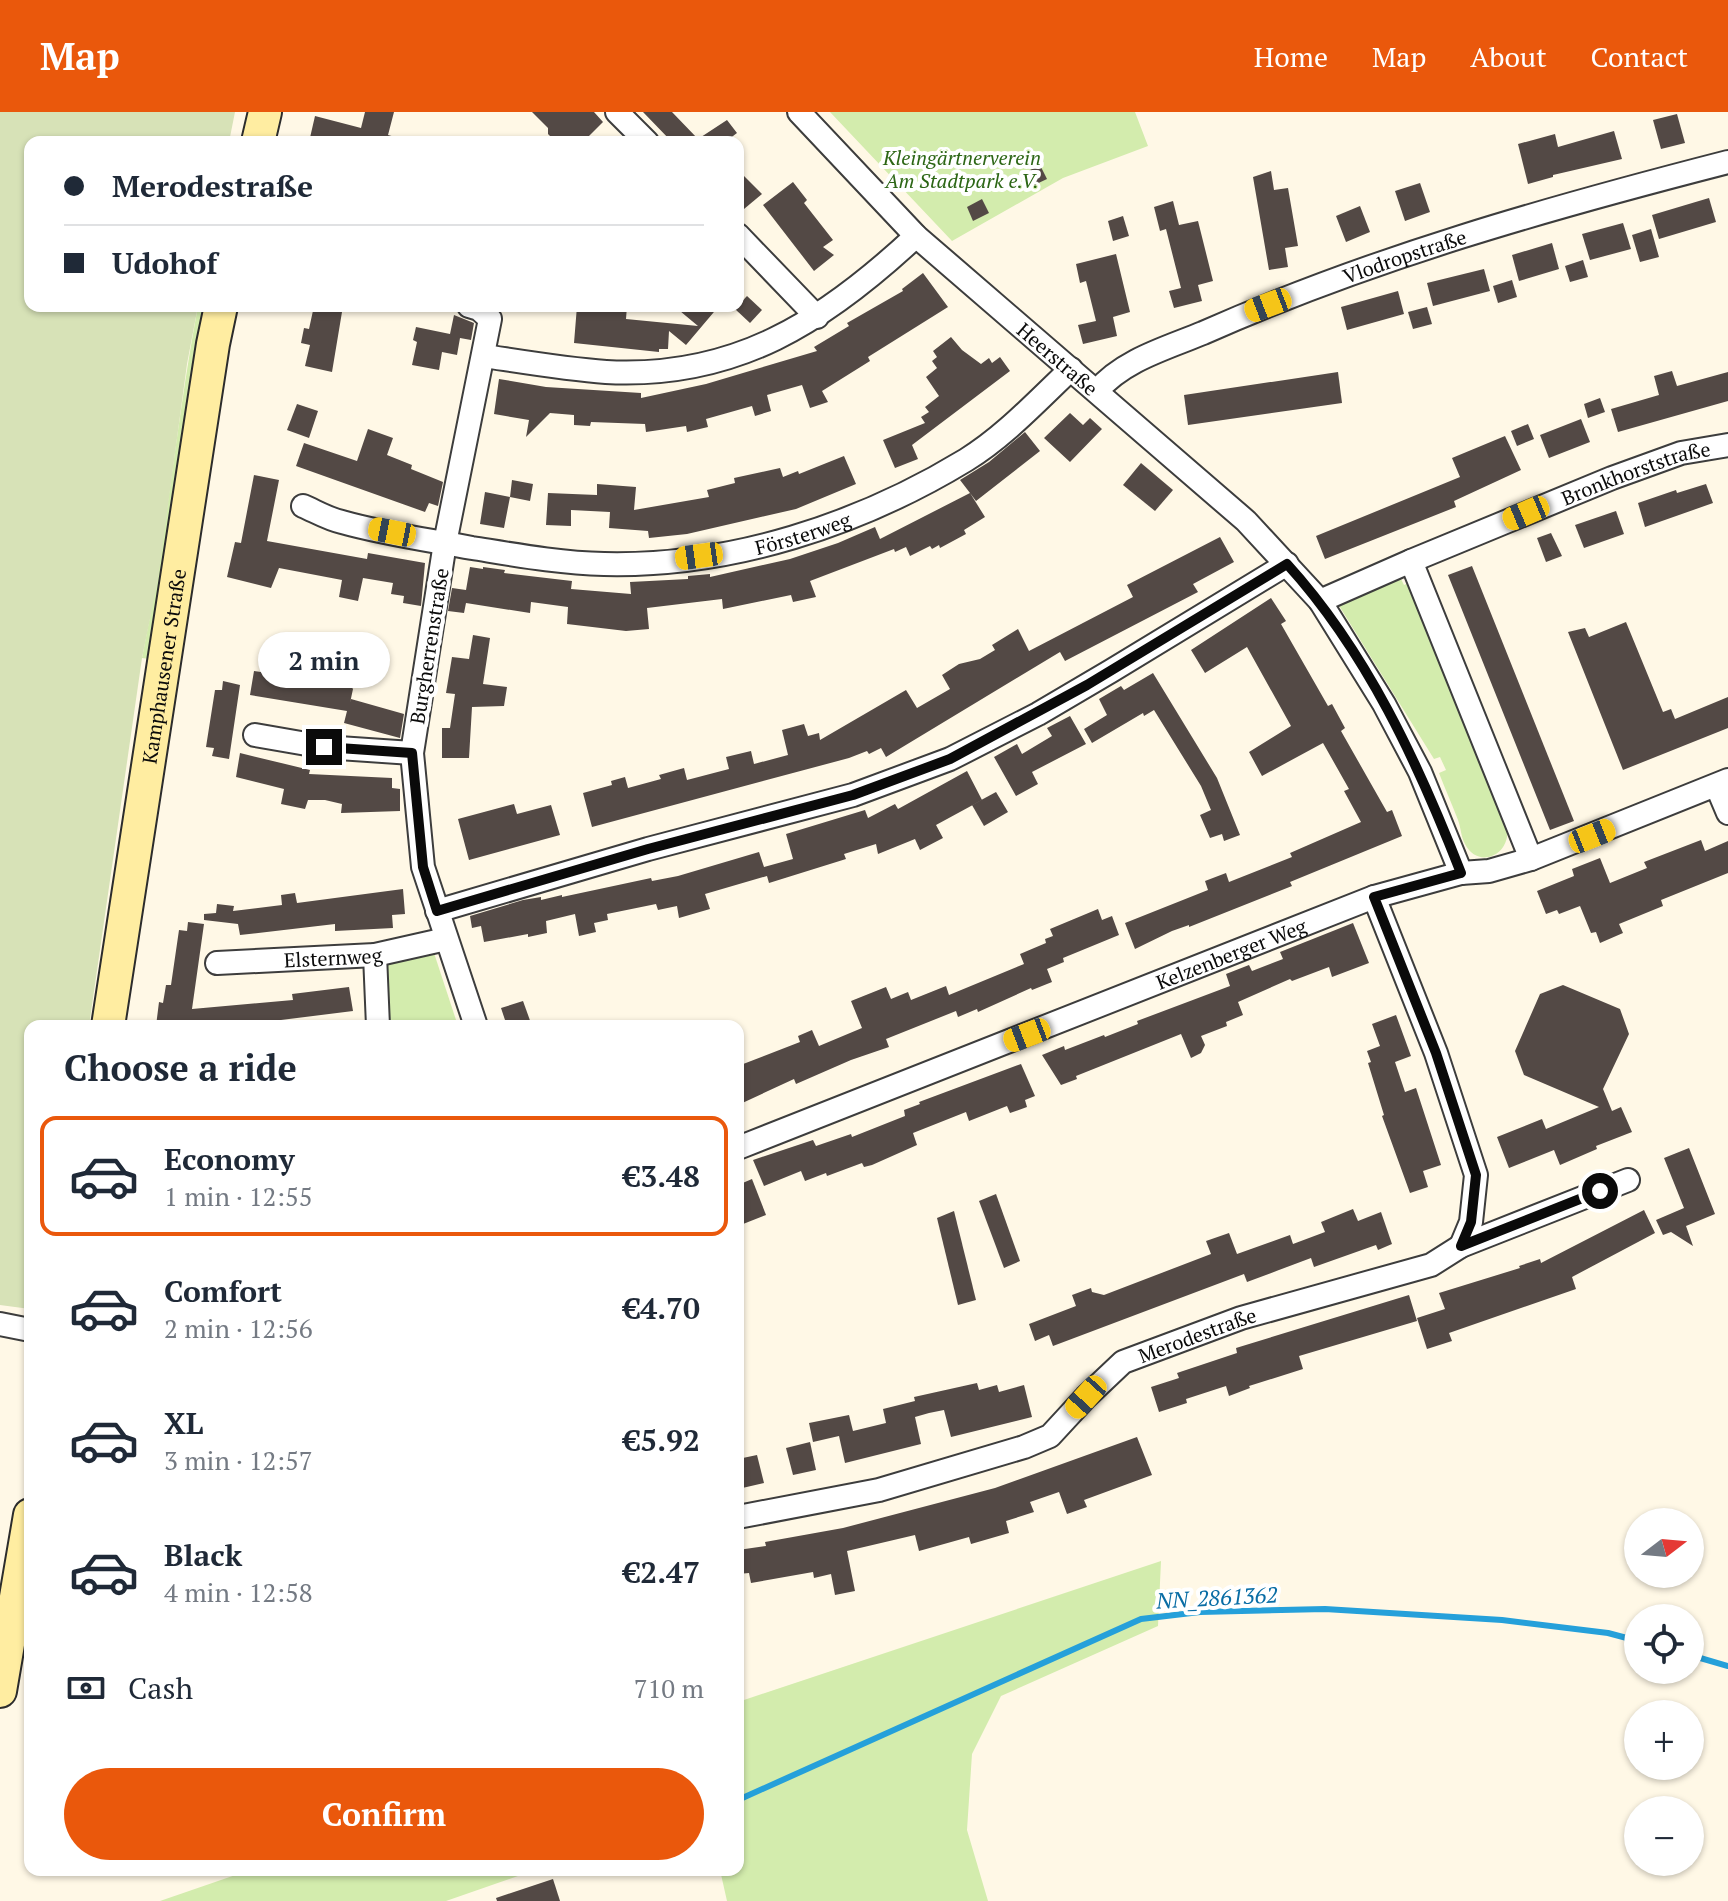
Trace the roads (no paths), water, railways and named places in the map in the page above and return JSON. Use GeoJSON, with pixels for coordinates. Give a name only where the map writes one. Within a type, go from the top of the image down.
{"type":"FeatureCollection","features":[{"type":"Feature","properties":{"kind":"main road"},"geometry":{"type":"LineString","coordinates":[[259,136],[265,112]]}},
{"type":"Feature","properties":{"kind":"main road","name":"Kamphausener Straße"},"geometry":{"type":"LineString","coordinates":[[109,1020],[220,312]]}},
{"type":"Feature","properties":{"kind":"main road"},"geometry":{"type":"LineString","coordinates":[[0,1691],[24,1550]]}},
{"type":"Feature","properties":{"kind":"street"},"geometry":{"type":"LineString","coordinates":[[617,112],[641,136]]}},
{"type":"Feature","properties":{"kind":"street","name":"Heerstraße"},"geometry":{"type":"LineString","coordinates":[[799,112],[916,236],[1246,521],[1320,601],[1384,704],[1420,772],[1461,873]]}},
{"type":"Feature","properties":{"kind":"street","name":"Vlodropstraße"},"geometry":{"type":"LineString","coordinates":[[1097,391],[1109,377],[1128,366],[1245,314],[1364,270],[1507,222],[1728,162]]}},
{"type":"Feature","properties":{"kind":"street"},"geometry":{"type":"LineString","coordinates":[[484,356],[607,372],[714,363],[781,338],[817,317],[877,272],[916,236]]}},
{"type":"Feature","properties":{"kind":"street"},"geometry":{"type":"LineString","coordinates":[[744,241],[817,317]]}},
{"type":"Feature","properties":{"kind":"street","name":"Burgherrenstraße"},"geometry":{"type":"LineString","coordinates":[[474,1020],[423,867],[412,753],[445,543],[490,319],[482,312]]}},
{"type":"Feature","properties":{"kind":"street","name":"Försterweg"},"geometry":{"type":"LineString","coordinates":[[303,506],[339,522],[534,558],[605,564],[678,559],[742,550],[802,537],[856,516],[967,459],[1006,429],[1071,369]]}},
{"type":"Feature","properties":{"kind":"street","name":"Bronkhorststraße"},"geometry":{"type":"LineString","coordinates":[[1411,561],[1612,478],[1681,453],[1728,445]]}},
{"type":"Feature","properties":{"kind":"street"},"geometry":{"type":"LineString","coordinates":[[1320,601],[1411,561],[1531,859]]}},
{"type":"Feature","properties":{"kind":"street"},"geometry":{"type":"LineString","coordinates":[[437,911],[648,849],[853,795],[950,759],[1087,685],[1287,564]]}},
{"type":"Feature","properties":{"kind":"street"},"geometry":{"type":"LineString","coordinates":[[255,735],[324,747],[412,753]]}},
{"type":"Feature","properties":{"kind":"street"},"geometry":{"type":"LineString","coordinates":[[1723,784],[1728,813]]}},
{"type":"Feature","properties":{"kind":"street","name":"Kelzenberger Weg"},"geometry":{"type":"LineString","coordinates":[[744,1146],[1374,897],[1461,873],[1489,871],[1531,859],[1723,784]]}},
{"type":"Feature","properties":{"kind":"street"},"geometry":{"type":"LineString","coordinates":[[1374,897],[1436,1053],[1476,1175],[1471,1222],[1461,1246]]}},
{"type":"Feature","properties":{"kind":"street","name":"Elsternweg"},"geometry":{"type":"LineString","coordinates":[[217,963],[375,955],[446,939]]}},
{"type":"Feature","properties":{"kind":"street"},"geometry":{"type":"LineString","coordinates":[[375,955],[378,1020]]}},
{"type":"Feature","properties":{"kind":"street","name":"Merodestraße"},"geometry":{"type":"LineString","coordinates":[[744,1516],[879,1490],[1024,1447],[1050,1436],[1123,1362],[1241,1318],[1431,1265],[1461,1246],[1628,1180]]}},
{"type":"Feature","properties":{"kind":"street"},"geometry":{"type":"LineString","coordinates":[[0,1324],[24,1329]]}},
{"type":"Feature","properties":{"kind":"waterway","name":"NN_2861362"},"geometry":{"type":"LineString","coordinates":[[744,1797],[1141,1619],[1200,1612],[1325,1609],[1502,1620],[1624,1637]]}},
{"type":"Feature","properties":{"kind":"waterway","name":"NN_2861362"},"geometry":{"type":"LineString","coordinates":[[1704,1659],[1728,1666]]}},
{"type":"Feature","properties":{"kind":"park label","name":"Kleingärtnerverein Am Stadtpark e.V."},"geometry":{"type":"Point","coordinates":[962,168]}}]}
